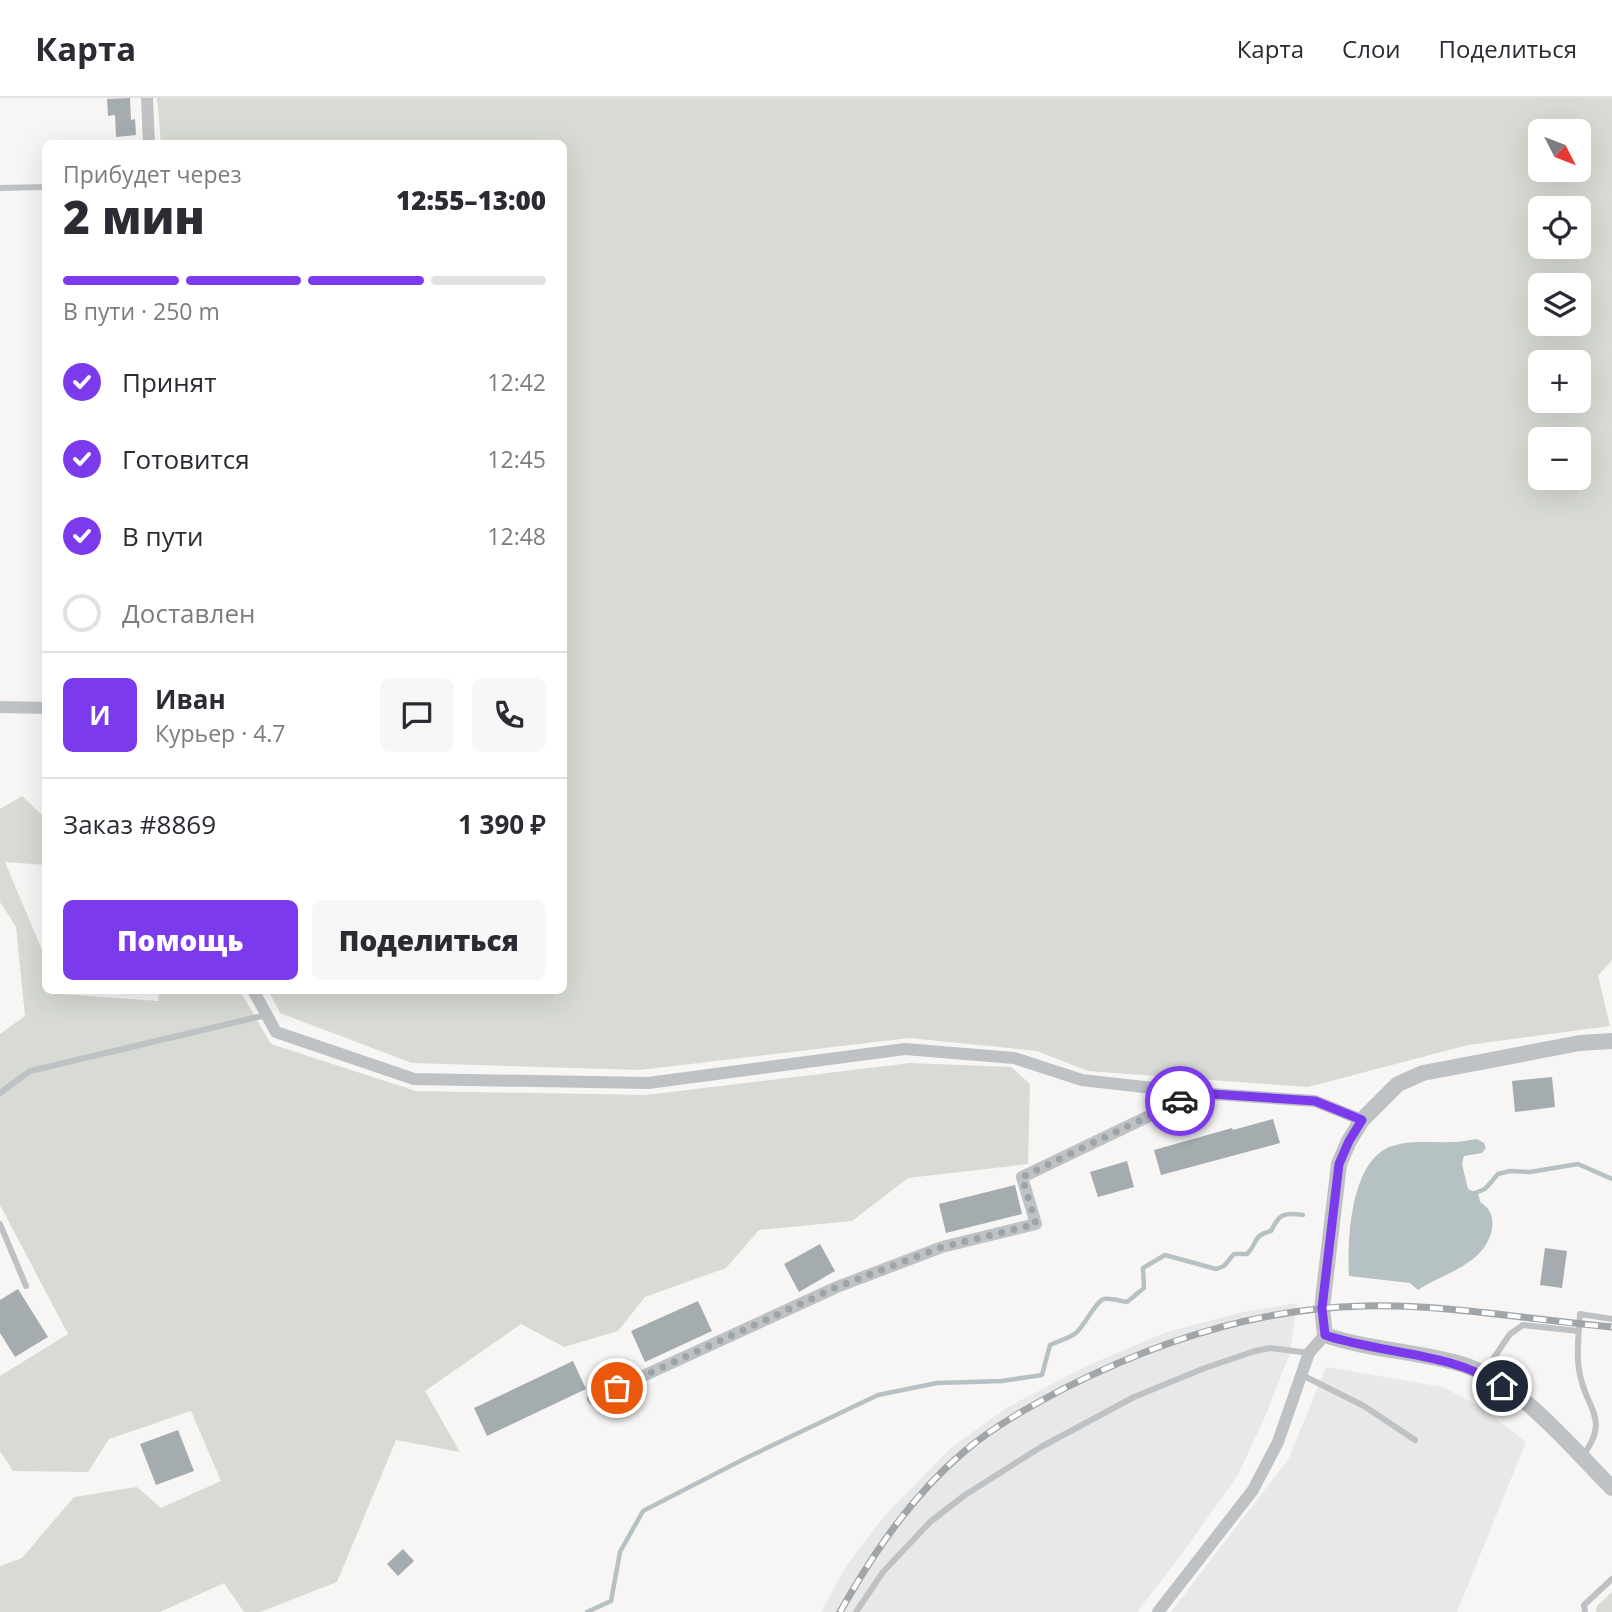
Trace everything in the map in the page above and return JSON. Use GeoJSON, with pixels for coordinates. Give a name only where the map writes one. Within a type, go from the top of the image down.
{"type":"FeatureCollection","features":[{"type":"Feature","properties":{"kind":"street"},"geometry":{"type":"LineString","coordinates":[[148,98],[149,140]]}},
{"type":"Feature","properties":{"kind":"street"},"geometry":{"type":"LineString","coordinates":[[0,707],[42,708]]}},
{"type":"Feature","properties":{"kind":"street"},"geometry":{"type":"LineString","coordinates":[[255,994],[276,1032],[414,1079],[648,1083],[905,1049],[1014,1058],[1082,1080],[1197,1093],[1315,1101],[1362,1120]]}},
{"type":"Feature","properties":{"kind":"street"},"geometry":{"type":"LineString","coordinates":[[1158,1612],[1253,1490],[1278,1442],[1309,1353],[1325,1335],[1322,1308],[1339,1164],[1362,1120],[1398,1084],[1423,1073],[1580,1043],[1612,1041]]}},
{"type":"Feature","properties":{"kind":"street"},"geometry":{"type":"LineString","coordinates":[[593,1399],[837,1287],[942,1247],[1036,1224],[1022,1177],[1197,1093]]}},
{"type":"Feature","properties":{"kind":"street"},"geometry":{"type":"LineString","coordinates":[[1325,1335],[1365,1347],[1436,1358],[1484,1374],[1519,1398],[1612,1488]]}},
{"type":"Feature","properties":{"kind":"lane"},"geometry":{"type":"LineString","coordinates":[[0,188],[42,187]]}},
{"type":"Feature","properties":{"kind":"lane"},"geometry":{"type":"LineString","coordinates":[[0,1093],[30,1071],[267,1015]]}},
{"type":"Feature","properties":{"kind":"lane"},"geometry":{"type":"LineString","coordinates":[[0,1224],[26,1286]]}},
{"type":"Feature","properties":{"kind":"lane"},"geometry":{"type":"LineString","coordinates":[[1581,1457],[1590,1447],[1598,1429],[1598,1422],[1581,1382],[1578,1367],[1580,1314],[1612,1319]]}},
{"type":"Feature","properties":{"kind":"lane"},"geometry":{"type":"LineString","coordinates":[[1484,1374],[1516,1328],[1523,1325],[1578,1331]]}},
{"type":"Feature","properties":{"kind":"lane"},"geometry":{"type":"LineString","coordinates":[[856,1612],[883,1572],[930,1522],[965,1495],[1041,1447],[1134,1396],[1205,1368],[1270,1348],[1309,1353]]}},
{"type":"Feature","properties":{"kind":"lane"},"geometry":{"type":"LineString","coordinates":[[1301,1375],[1364,1406],[1415,1440]]}},
{"type":"Feature","properties":{"kind":"lane"},"geometry":{"type":"LineString","coordinates":[[1585,1612],[1584,1605],[1612,1579]]}},
{"type":"Feature","properties":{"kind":"shaded area"},"geometry":{"type":"Polygon","coordinates":[[[157,98],[1612,98],[1612,960],[1598,976],[1610,1026],[1468,1045],[1308,1087],[1088,1071],[1037,1051],[909,1038],[640,1070],[412,1063],[280,1013],[270,994],[567,994],[567,140],[161,140],[157,98]]]}},
{"type":"Feature","properties":{"kind":"shaded area"},"geometry":{"type":"Polygon","coordinates":[[[22,796],[42,815],[42,865],[5,862],[42,950],[42,994],[158,1001],[159,994],[242,994],[271,1044],[416,1091],[646,1095],[910,1063],[1011,1067],[1030,1084],[1028,1164],[908,1178],[852,1221],[759,1230],[726,1268],[645,1297],[618,1331],[564,1347],[521,1324],[425,1391],[460,1452],[396,1440],[337,1582],[260,1612],[244,1612],[224,1583],[160,1612],[0,1612],[0,1566],[22,1558],[74,1497],[137,1487],[161,1508],[221,1481],[191,1411],[109,1439],[88,1472],[13,1471],[0,1451],[0,1376],[68,1334],[0,1205],[0,1034],[25,1016],[16,927],[0,902],[0,809],[22,796]]]}},
{"type":"Feature","properties":{"kind":"shaded area"},"geometry":{"type":"Polygon","coordinates":[[[1477,1139],[1484,1143],[1486,1148],[1482,1153],[1464,1156],[1462,1164],[1468,1189],[1478,1193],[1480,1202],[1492,1217],[1492,1229],[1481,1251],[1462,1267],[1418,1290],[1410,1283],[1349,1276],[1353,1206],[1365,1171],[1375,1157],[1387,1148],[1403,1143],[1477,1139]]]}},
{"type":"Feature","properties":{"kind":"shaded area"},"geometry":{"type":"Polygon","coordinates":[[[1297,1303],[1290,1353],[1238,1475],[1137,1612],[821,1612],[847,1565],[886,1514],[951,1448],[1006,1408],[1089,1365],[1164,1333],[1243,1312],[1297,1303]]]}},
{"type":"Feature","properties":{"kind":"shaded area"},"geometry":{"type":"Polygon","coordinates":[[[1326,1367],[1443,1387],[1481,1407],[1526,1442],[1457,1612],[1171,1612],[1289,1458],[1326,1367]]]}},
{"type":"Feature","properties":{"kind":"shaded area"},"geometry":{"type":"Polygon","coordinates":[[[1612,1592],[1612,1612],[1596,1612],[1597,1606],[1612,1592]]]}},
{"type":"Feature","properties":{"kind":"building"},"geometry":{"type":"Polygon","coordinates":[[[130,98],[131,120],[135,119],[136,135],[116,137],[115,115],[108,116],[107,99],[130,98]]]}},
{"type":"Feature","properties":{"kind":"building"},"geometry":{"type":"Polygon","coordinates":[[[1552,1077],[1555,1107],[1515,1112],[1512,1081],[1552,1077]]]}},
{"type":"Feature","properties":{"kind":"building"},"geometry":{"type":"Polygon","coordinates":[[[1273,1119],[1280,1143],[1161,1175],[1154,1150],[1273,1119]]]}},
{"type":"Feature","properties":{"kind":"building"},"geometry":{"type":"Polygon","coordinates":[[[1127,1161],[1134,1187],[1098,1197],[1090,1172],[1127,1161]]]}},
{"type":"Feature","properties":{"kind":"building"},"geometry":{"type":"Polygon","coordinates":[[[1015,1185],[1022,1214],[946,1233],[939,1204],[1015,1185]]]}},
{"type":"Feature","properties":{"kind":"building"},"geometry":{"type":"Polygon","coordinates":[[[820,1244],[835,1271],[799,1292],[784,1264],[820,1244]]]}},
{"type":"Feature","properties":{"kind":"building"},"geometry":{"type":"Polygon","coordinates":[[[1545,1248],[1567,1251],[1562,1288],[1540,1285],[1545,1248]]]}},
{"type":"Feature","properties":{"kind":"building"},"geometry":{"type":"Polygon","coordinates":[[[18,1289],[48,1337],[15,1357],[0,1333],[0,1300],[18,1289]]]}},
{"type":"Feature","properties":{"kind":"building"},"geometry":{"type":"Polygon","coordinates":[[[698,1301],[712,1331],[645,1362],[631,1331],[698,1301]]]}},
{"type":"Feature","properties":{"kind":"building"},"geometry":{"type":"Polygon","coordinates":[[[573,1361],[586,1389],[487,1436],[474,1408],[573,1361]]]}},
{"type":"Feature","properties":{"kind":"building"},"geometry":{"type":"Polygon","coordinates":[[[178,1430],[194,1471],[156,1485],[140,1444],[178,1430]]]}},
{"type":"Feature","properties":{"kind":"building"},"geometry":{"type":"Polygon","coordinates":[[[403,1549],[414,1561],[398,1576],[387,1564],[403,1549]]]}},
{"type":"Feature","properties":{"kind":"waterway"},"geometry":{"type":"LineString","coordinates":[[1475,1193],[1485,1189],[1498,1174],[1578,1164],[1612,1179]]}},
{"type":"Feature","properties":{"kind":"waterway"},"geometry":{"type":"LineString","coordinates":[[587,1612],[611,1601],[620,1552],[643,1511],[878,1395],[937,1383],[1002,1381],[1042,1375],[1050,1345],[1076,1333],[1101,1300],[1127,1302],[1144,1288],[1143,1268],[1165,1255],[1216,1269],[1224,1266],[1234,1254],[1247,1254],[1258,1238],[1271,1231],[1283,1216],[1303,1215]]}},
{"type":"Feature","properties":{"kind":"railway"},"geometry":{"type":"LineString","coordinates":[[840,1612],[866,1568],[911,1505],[946,1467],[977,1441],[1065,1388],[1173,1342],[1248,1320],[1325,1308],[1364,1306],[1426,1307],[1612,1327]]}},
{"type":"Feature","properties":{"kind":"way so far"},"geometry":{"type":"LineString","coordinates":[[617,1388],[837,1287],[942,1247],[1036,1224],[1022,1177],[1180,1101]]}},
{"type":"Feature","properties":{"kind":"route"},"geometry":{"type":"LineString","coordinates":[[1180,1101],[1197,1093],[1315,1101],[1362,1120],[1339,1164],[1322,1308],[1325,1335],[1365,1347],[1463,1365],[1502,1386]]}}]}
